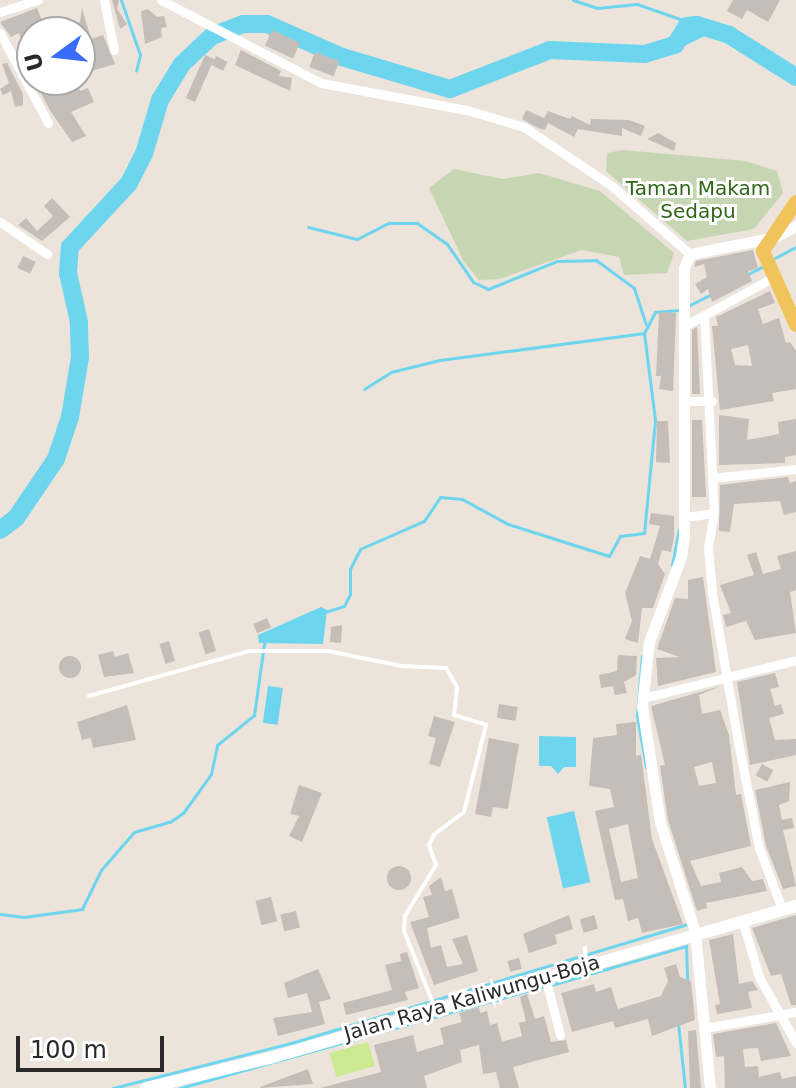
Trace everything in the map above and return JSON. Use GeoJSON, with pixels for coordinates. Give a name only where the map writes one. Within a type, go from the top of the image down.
{"type":"FeatureCollection","features":[{"type":"Feature","properties":{"kind":"main road"},"geometry":{"type":"LineString","coordinates":[[796,202],[764,258],[796,325]]}},
{"type":"Feature","properties":{"kind":"main road","name":"Jalan Raya Kaliwungu-Boja"},"geometry":{"type":"LineString","coordinates":[[146,1088],[200,1080],[695,932],[796,906]]}},
{"type":"Feature","properties":{"kind":"street"},"geometry":{"type":"LineString","coordinates":[[0,12],[38,0]]}},
{"type":"Feature","properties":{"kind":"street"},"geometry":{"type":"LineString","coordinates":[[104,0],[114,50]]}},
{"type":"Feature","properties":{"kind":"street"},"geometry":{"type":"LineString","coordinates":[[161,0],[203,26],[321,83],[524,127],[612,186],[690,254]]}},
{"type":"Feature","properties":{"kind":"street"},"geometry":{"type":"LineString","coordinates":[[0,33],[48,123]]}},
{"type":"Feature","properties":{"kind":"street"},"geometry":{"type":"LineString","coordinates":[[0,60],[11,55]]}},
{"type":"Feature","properties":{"kind":"street"},"geometry":{"type":"LineString","coordinates":[[0,222],[47,254]]}},
{"type":"Feature","properties":{"kind":"street"},"geometry":{"type":"LineString","coordinates":[[690,254],[775,237],[796,226]]}},
{"type":"Feature","properties":{"kind":"street"},"geometry":{"type":"LineString","coordinates":[[690,254],[684,298],[685,517],[681,557],[649,642],[643,698],[644,735],[660,822],[695,932],[710,1088]]}},
{"type":"Feature","properties":{"kind":"street"},"geometry":{"type":"LineString","coordinates":[[684,323],[704,317],[772,278]]}},
{"type":"Feature","properties":{"kind":"street"},"geometry":{"type":"LineString","coordinates":[[704,317],[712,407],[714,513],[708,548],[727,678],[759,848],[782,909]]}},
{"type":"Feature","properties":{"kind":"street"},"geometry":{"type":"LineString","coordinates":[[684,401],[712,407]]}},
{"type":"Feature","properties":{"kind":"street"},"geometry":{"type":"LineString","coordinates":[[712,478],[796,469]]}},
{"type":"Feature","properties":{"kind":"street"},"geometry":{"type":"LineString","coordinates":[[685,517],[714,513]]}},
{"type":"Feature","properties":{"kind":"street"},"geometry":{"type":"LineString","coordinates":[[643,698],[796,660]]}},
{"type":"Feature","properties":{"kind":"street"},"geometry":{"type":"LineString","coordinates":[[742,920],[759,977],[796,1043]]}},
{"type":"Feature","properties":{"kind":"street"},"geometry":{"type":"LineString","coordinates":[[545,977],[560,1035]]}},
{"type":"Feature","properties":{"kind":"street"},"geometry":{"type":"LineString","coordinates":[[705,1028],[796,1012]]}},
{"type":"Feature","properties":{"kind":"lane"},"geometry":{"type":"LineString","coordinates":[[89,696],[249,651],[328,651],[401,666],[446,668],[457,687],[454,715],[486,725],[464,812],[434,835],[429,845],[436,865],[405,916],[404,931],[435,1008]]}},
{"type":"Feature","properties":{"kind":"lane"},"geometry":{"type":"LineString","coordinates":[[585,948],[586,965]]}},
{"type":"Feature","properties":{"kind":"green space","name":"Taman Makam Sedapu"},"geometry":{"type":"Polygon","coordinates":[[[623,150],[746,161],[777,171],[783,193],[754,229],[687,241],[606,171],[607,153],[623,150]]]}},
{"type":"Feature","properties":{"kind":"green space"},"geometry":{"type":"Polygon","coordinates":[[[454,169],[503,179],[539,173],[600,191],[674,253],[667,273],[624,275],[619,257],[582,250],[499,279],[479,280],[464,262],[429,188],[454,169]]]}},
{"type":"Feature","properties":{"kind":"green space"},"geometry":{"type":"Polygon","coordinates":[[[368,1042],[375,1066],[336,1077],[330,1053],[368,1042]]]}},
{"type":"Feature","properties":{"kind":"water"},"geometry":{"type":"Polygon","coordinates":[[[321,607],[327,610],[323,644],[259,643],[258,635],[321,607]]]}},
{"type":"Feature","properties":{"kind":"water"},"geometry":{"type":"Polygon","coordinates":[[[268,686],[283,688],[278,725],[263,723],[268,686]]]}},
{"type":"Feature","properties":{"kind":"water"},"geometry":{"type":"Polygon","coordinates":[[[539,736],[576,737],[576,767],[564,767],[558,774],[551,766],[539,766],[539,736]]]}},
{"type":"Feature","properties":{"kind":"water"},"geometry":{"type":"Polygon","coordinates":[[[574,811],[590,882],[563,888],[547,817],[574,811]]]}},
{"type":"Feature","properties":{"kind":"building"},"geometry":{"type":"Polygon","coordinates":[[[112,0],[119,0],[117,9],[127,24],[120,29],[112,0]]]}},
{"type":"Feature","properties":{"kind":"building"},"geometry":{"type":"Polygon","coordinates":[[[733,0],[780,0],[768,22],[747,10],[742,19],[727,11],[733,0]]]}},
{"type":"Feature","properties":{"kind":"building"},"geometry":{"type":"Polygon","coordinates":[[[37,8],[40,16],[16,16],[16,34],[11,37],[0,22],[37,8]]]}},
{"type":"Feature","properties":{"kind":"building"},"geometry":{"type":"Polygon","coordinates":[[[148,9],[157,17],[164,16],[167,27],[161,28],[162,37],[145,44],[141,11],[148,9]]]}},
{"type":"Feature","properties":{"kind":"building"},"geometry":{"type":"Polygon","coordinates":[[[272,30],[300,43],[293,59],[265,45],[272,30]]]}},
{"type":"Feature","properties":{"kind":"building"},"geometry":{"type":"Polygon","coordinates":[[[103,35],[115,64],[96,70],[96,37],[103,35]]]}},
{"type":"Feature","properties":{"kind":"building"},"geometry":{"type":"Polygon","coordinates":[[[241,50],[281,71],[279,76],[292,78],[290,91],[235,65],[241,50]]]}},
{"type":"Feature","properties":{"kind":"building"},"geometry":{"type":"Polygon","coordinates":[[[315,52],[339,61],[334,76],[309,67],[315,52]]]}},
{"type":"Feature","properties":{"kind":"building"},"geometry":{"type":"Polygon","coordinates":[[[205,55],[214,59],[195,102],[186,98],[205,55]]]}},
{"type":"Feature","properties":{"kind":"building"},"geometry":{"type":"Polygon","coordinates":[[[216,56],[228,62],[223,71],[211,65],[216,56]]]}},
{"type":"Feature","properties":{"kind":"building"},"geometry":{"type":"Polygon","coordinates":[[[7,63],[16,80],[16,96],[23,96],[23,105],[15,107],[11,91],[3,95],[0,89],[9,83],[2,64],[7,63]]]}},
{"type":"Feature","properties":{"kind":"building"},"geometry":{"type":"Polygon","coordinates":[[[42,96],[91,96],[94,102],[71,112],[86,136],[72,142],[42,96]]]}},
{"type":"Feature","properties":{"kind":"building"},"geometry":{"type":"Polygon","coordinates":[[[526,110],[544,118],[548,111],[570,119],[572,116],[590,125],[591,119],[629,120],[645,126],[641,136],[622,128],[622,136],[578,129],[574,137],[548,123],[545,130],[522,119],[526,110]]]}},
{"type":"Feature","properties":{"kind":"building"},"geometry":{"type":"Polygon","coordinates":[[[658,133],[676,143],[674,151],[647,139],[658,133]]]}},
{"type":"Feature","properties":{"kind":"building"},"geometry":{"type":"Polygon","coordinates":[[[52,198],[70,217],[42,241],[18,225],[26,218],[37,231],[53,216],[44,206],[52,198]]]}},
{"type":"Feature","properties":{"kind":"building"},"geometry":{"type":"Polygon","coordinates":[[[753,250],[758,268],[748,271],[752,281],[712,302],[708,289],[701,294],[695,284],[707,277],[704,264],[694,267],[696,261],[753,250]]]}},
{"type":"Feature","properties":{"kind":"building"},"geometry":{"type":"Polygon","coordinates":[[[23,256],[36,262],[30,274],[18,268],[23,256]]]}},
{"type":"Feature","properties":{"kind":"building"},"geometry":{"type":"Polygon","coordinates":[[[770,291],[775,303],[758,309],[763,324],[779,318],[786,343],[790,342],[796,351],[796,389],[772,393],[774,401],[720,410],[712,326],[718,326],[716,317],[770,291]],[[748,345],[731,349],[735,365],[752,366],[748,345]]]}},
{"type":"Feature","properties":{"kind":"building"},"geometry":{"type":"Polygon","coordinates":[[[659,312],[676,313],[673,391],[659,389],[661,376],[656,376],[659,312]]]}},
{"type":"Feature","properties":{"kind":"building"},"geometry":{"type":"Polygon","coordinates":[[[697,327],[700,394],[692,394],[692,330],[697,327]]]}},
{"type":"Feature","properties":{"kind":"building"},"geometry":{"type":"Polygon","coordinates":[[[719,415],[749,419],[747,440],[779,434],[778,422],[796,419],[796,455],[785,457],[785,463],[719,465],[719,415]]]}},
{"type":"Feature","properties":{"kind":"building"},"geometry":{"type":"Polygon","coordinates":[[[692,420],[702,420],[706,497],[692,497],[692,420]]]}},
{"type":"Feature","properties":{"kind":"building"},"geometry":{"type":"Polygon","coordinates":[[[657,421],[668,421],[670,463],[656,462],[657,421]]]}},
{"type":"Feature","properties":{"kind":"building"},"geometry":{"type":"Polygon","coordinates":[[[788,477],[790,483],[796,481],[796,512],[784,515],[780,501],[734,504],[730,532],[719,531],[720,485],[788,477]]]}},
{"type":"Feature","properties":{"kind":"building"},"geometry":{"type":"Polygon","coordinates":[[[651,513],[674,516],[674,537],[671,552],[662,550],[658,564],[665,574],[653,608],[642,608],[638,643],[625,639],[632,621],[625,593],[640,556],[650,559],[660,526],[649,524],[651,513]]]}},
{"type":"Feature","properties":{"kind":"building"},"geometry":{"type":"Polygon","coordinates":[[[796,551],[796,590],[790,592],[796,633],[755,640],[746,621],[726,627],[723,615],[731,613],[720,585],[754,575],[747,555],[756,552],[763,574],[781,569],[777,556],[796,551]]]}},
{"type":"Feature","properties":{"kind":"building"},"geometry":{"type":"Polygon","coordinates":[[[703,577],[716,672],[658,686],[656,658],[680,657],[657,649],[675,598],[688,599],[688,580],[703,577]]]}},
{"type":"Feature","properties":{"kind":"building"},"geometry":{"type":"Polygon","coordinates":[[[267,618],[271,627],[257,633],[253,624],[267,618]]]}},
{"type":"Feature","properties":{"kind":"building"},"geometry":{"type":"Polygon","coordinates":[[[342,625],[341,643],[330,642],[331,627],[342,625]]]}},
{"type":"Feature","properties":{"kind":"building"},"geometry":{"type":"Polygon","coordinates":[[[209,629],[216,651],[206,654],[199,632],[209,629]]]}},
{"type":"Feature","properties":{"kind":"building"},"geometry":{"type":"Polygon","coordinates":[[[169,641],[175,661],[166,664],[159,644],[169,641]]]}},
{"type":"Feature","properties":{"kind":"building"},"geometry":{"type":"Polygon","coordinates":[[[113,651],[115,657],[128,653],[134,673],[104,677],[98,655],[113,651]]]}},
{"type":"Feature","properties":{"kind":"building"},"geometry":{"type":"Polygon","coordinates":[[[618,655],[637,656],[636,675],[624,682],[627,693],[615,695],[613,686],[601,688],[599,675],[617,671],[618,655]]]}},
{"type":"Feature","properties":{"kind":"building"},"geometry":{"type":"Polygon","coordinates":[[[70,656],[78,659],[81,667],[78,675],[70,678],[62,675],[59,667],[62,659],[70,656]]]}},
{"type":"Feature","properties":{"kind":"building"},"geometry":{"type":"Polygon","coordinates":[[[775,673],[779,687],[770,689],[775,706],[781,704],[784,714],[769,718],[775,740],[796,739],[796,755],[750,765],[737,682],[775,673]]]}},
{"type":"Feature","properties":{"kind":"building"},"geometry":{"type":"Polygon","coordinates":[[[721,686],[699,695],[702,714],[720,710],[729,735],[736,795],[741,794],[751,846],[690,861],[701,886],[721,882],[719,873],[742,867],[752,881],[763,879],[767,891],[706,903],[707,908],[697,911],[668,820],[660,766],[665,765],[651,706],[721,686]],[[712,762],[694,767],[699,786],[716,783],[712,762]]]}},
{"type":"Feature","properties":{"kind":"building"},"geometry":{"type":"Polygon","coordinates":[[[499,704],[518,707],[516,721],[497,718],[499,704]]]}},
{"type":"Feature","properties":{"kind":"building"},"geometry":{"type":"Polygon","coordinates":[[[127,705],[136,740],[93,748],[91,738],[82,740],[77,722],[127,705]]]}},
{"type":"Feature","properties":{"kind":"building"},"geometry":{"type":"Polygon","coordinates":[[[434,716],[455,722],[440,767],[429,764],[436,738],[428,736],[434,716]]]}},
{"type":"Feature","properties":{"kind":"building"},"geometry":{"type":"Polygon","coordinates":[[[636,722],[636,756],[641,755],[652,839],[683,924],[642,933],[638,918],[628,921],[623,899],[615,900],[595,811],[614,807],[610,789],[589,786],[593,738],[617,735],[616,724],[636,722]],[[628,824],[609,829],[621,882],[638,878],[628,824]]]}},
{"type":"Feature","properties":{"kind":"building"},"geometry":{"type":"Polygon","coordinates":[[[489,738],[519,744],[508,809],[493,807],[491,817],[475,814],[489,738]]]}},
{"type":"Feature","properties":{"kind":"building"},"geometry":{"type":"Polygon","coordinates":[[[762,764],[773,770],[767,782],[756,775],[762,764]]]}},
{"type":"Feature","properties":{"kind":"building"},"geometry":{"type":"Polygon","coordinates":[[[790,782],[789,801],[779,805],[782,820],[792,818],[794,828],[783,830],[796,886],[783,889],[766,846],[755,790],[790,782]]]}},
{"type":"Feature","properties":{"kind":"building"},"geometry":{"type":"Polygon","coordinates":[[[299,785],[322,793],[302,842],[289,836],[299,816],[290,814],[299,785]]]}},
{"type":"Feature","properties":{"kind":"building"},"geometry":{"type":"Polygon","coordinates":[[[399,866],[407,870],[411,878],[407,886],[399,890],[391,886],[387,878],[391,870],[399,866]]]}},
{"type":"Feature","properties":{"kind":"building"},"geometry":{"type":"Polygon","coordinates":[[[441,877],[445,891],[452,889],[460,918],[427,928],[431,948],[441,945],[447,967],[463,964],[452,939],[467,935],[478,971],[434,985],[410,922],[429,917],[423,897],[432,895],[429,886],[441,877]]]}},
{"type":"Feature","properties":{"kind":"building"},"geometry":{"type":"Polygon","coordinates":[[[271,897],[277,921],[262,925],[255,901],[271,897]]]}},
{"type":"Feature","properties":{"kind":"building"},"geometry":{"type":"Polygon","coordinates":[[[296,911],[300,928],[284,931],[280,915],[296,911]]]}},
{"type":"Feature","properties":{"kind":"building"},"geometry":{"type":"Polygon","coordinates":[[[569,915],[573,929],[555,935],[557,944],[529,953],[523,934],[569,915]]]}},
{"type":"Feature","properties":{"kind":"building"},"geometry":{"type":"Polygon","coordinates":[[[594,915],[598,928],[584,933],[580,919],[594,915]]]}},
{"type":"Feature","properties":{"kind":"building"},"geometry":{"type":"Polygon","coordinates":[[[796,915],[796,1005],[791,1005],[781,974],[771,976],[752,928],[796,915]]]}},
{"type":"Feature","properties":{"kind":"building"},"geometry":{"type":"Polygon","coordinates":[[[733,934],[739,984],[752,981],[758,990],[748,992],[752,1008],[717,1014],[715,1005],[720,1004],[709,940],[733,934]]]}},
{"type":"Feature","properties":{"kind":"building"},"geometry":{"type":"Polygon","coordinates":[[[407,952],[419,988],[405,992],[408,1000],[346,1015],[343,1003],[392,990],[385,965],[401,961],[400,954],[407,952]]]}},
{"type":"Feature","properties":{"kind":"building"},"geometry":{"type":"Polygon","coordinates":[[[519,958],[522,969],[510,972],[507,961],[519,958]]]}},
{"type":"Feature","properties":{"kind":"building"},"geometry":{"type":"Polygon","coordinates":[[[676,964],[680,977],[691,981],[695,1020],[652,1036],[648,1019],[615,1028],[613,1021],[572,1032],[561,993],[594,984],[596,992],[611,987],[618,1009],[661,996],[668,981],[664,968],[676,964]]]}},
{"type":"Feature","properties":{"kind":"building"},"geometry":{"type":"Polygon","coordinates":[[[318,969],[331,999],[319,1002],[325,1024],[278,1036],[273,1018],[312,1012],[307,993],[288,998],[284,983],[318,969]]]}},
{"type":"Feature","properties":{"kind":"building"},"geometry":{"type":"Polygon","coordinates":[[[527,994],[535,1019],[544,1016],[551,1042],[566,1040],[569,1052],[513,1067],[519,1088],[500,1088],[496,1072],[483,1074],[479,1045],[460,1050],[462,1062],[424,1076],[427,1088],[320,1088],[381,1072],[374,1045],[413,1035],[417,1052],[444,1044],[440,1028],[462,1022],[459,1013],[479,1007],[480,1013],[487,1011],[490,1025],[497,1023],[502,1042],[522,1036],[519,1023],[526,1021],[520,997],[527,994]]]}},
{"type":"Feature","properties":{"kind":"building"},"geometry":{"type":"Polygon","coordinates":[[[776,1023],[791,1056],[761,1061],[758,1048],[743,1049],[745,1067],[758,1066],[759,1077],[780,1072],[782,1079],[796,1076],[796,1088],[725,1088],[724,1056],[716,1057],[713,1034],[776,1023]]]}},
{"type":"Feature","properties":{"kind":"building"},"geometry":{"type":"Polygon","coordinates":[[[696,1030],[701,1088],[690,1088],[688,1031],[696,1030]]]}},
{"type":"Feature","properties":{"kind":"building"},"geometry":{"type":"Polygon","coordinates":[[[308,1069],[313,1084],[260,1088],[260,1087],[308,1069]]]}},
{"type":"Feature","properties":{"kind":"waterway"},"geometry":{"type":"LineString","coordinates":[[121,0],[140,55],[136,71]]}},
{"type":"Feature","properties":{"kind":"waterway"},"geometry":{"type":"LineString","coordinates":[[573,0],[597,8],[637,4],[697,25]]}},
{"type":"Feature","properties":{"kind":"waterway"},"geometry":{"type":"LineString","coordinates":[[0,530],[16,518],[56,459],[70,417],[80,357],[79,322],[68,273],[70,247],[129,183],[144,154],[160,100],[182,64],[212,36],[243,24],[267,24],[342,57],[450,89],[550,50],[645,54],[675,45],[687,26],[697,25],[729,35],[796,77]]}},
{"type":"Feature","properties":{"kind":"waterway"},"geometry":{"type":"LineString","coordinates":[[675,45],[708,29]]}},
{"type":"Feature","properties":{"kind":"waterway"},"geometry":{"type":"LineString","coordinates":[[308,227],[357,239],[389,223],[417,223],[447,244],[473,282],[488,289],[557,261],[596,260],[634,288],[646,324]]}},
{"type":"Feature","properties":{"kind":"waterway"},"geometry":{"type":"LineString","coordinates":[[773,259],[796,247]]}},
{"type":"Feature","properties":{"kind":"waterway"},"geometry":{"type":"LineString","coordinates":[[746,275],[764,266]]}},
{"type":"Feature","properties":{"kind":"waterway"},"geometry":{"type":"LineString","coordinates":[[686,307],[711,294]]}},
{"type":"Feature","properties":{"kind":"waterway"},"geometry":{"type":"LineString","coordinates":[[325,612],[344,606],[350,594],[350,569],[360,549],[424,521],[440,497],[462,499],[508,524],[609,556],[620,536],[644,533],[655,420],[644,333],[655,312],[679,310]]}},
{"type":"Feature","properties":{"kind":"waterway"},"geometry":{"type":"LineString","coordinates":[[364,389],[391,372],[440,360],[644,333]]}},
{"type":"Feature","properties":{"kind":"waterway"},"geometry":{"type":"LineString","coordinates":[[672,565],[679,530]]}},
{"type":"Feature","properties":{"kind":"waterway"},"geometry":{"type":"LineString","coordinates":[[0,914],[24,917],[82,909],[101,870],[134,832],[170,822],[183,813],[211,774],[217,745],[254,715],[264,644]]}},
{"type":"Feature","properties":{"kind":"waterway"},"geometry":{"type":"LineString","coordinates":[[642,656],[637,716],[646,767]]}},
{"type":"Feature","properties":{"kind":"waterway"},"geometry":{"type":"LineString","coordinates":[[113,1088],[291,1043],[688,924]]}},
{"type":"Feature","properties":{"kind":"waterway"},"geometry":{"type":"LineString","coordinates":[[551,985],[686,946],[687,981]]}},
{"type":"Feature","properties":{"kind":"waterway"},"geometry":{"type":"LineString","coordinates":[[180,1088],[542,987]]}},
{"type":"Feature","properties":{"kind":"waterway"},"geometry":{"type":"LineString","coordinates":[[678,1023],[685,1088]]}}]}
